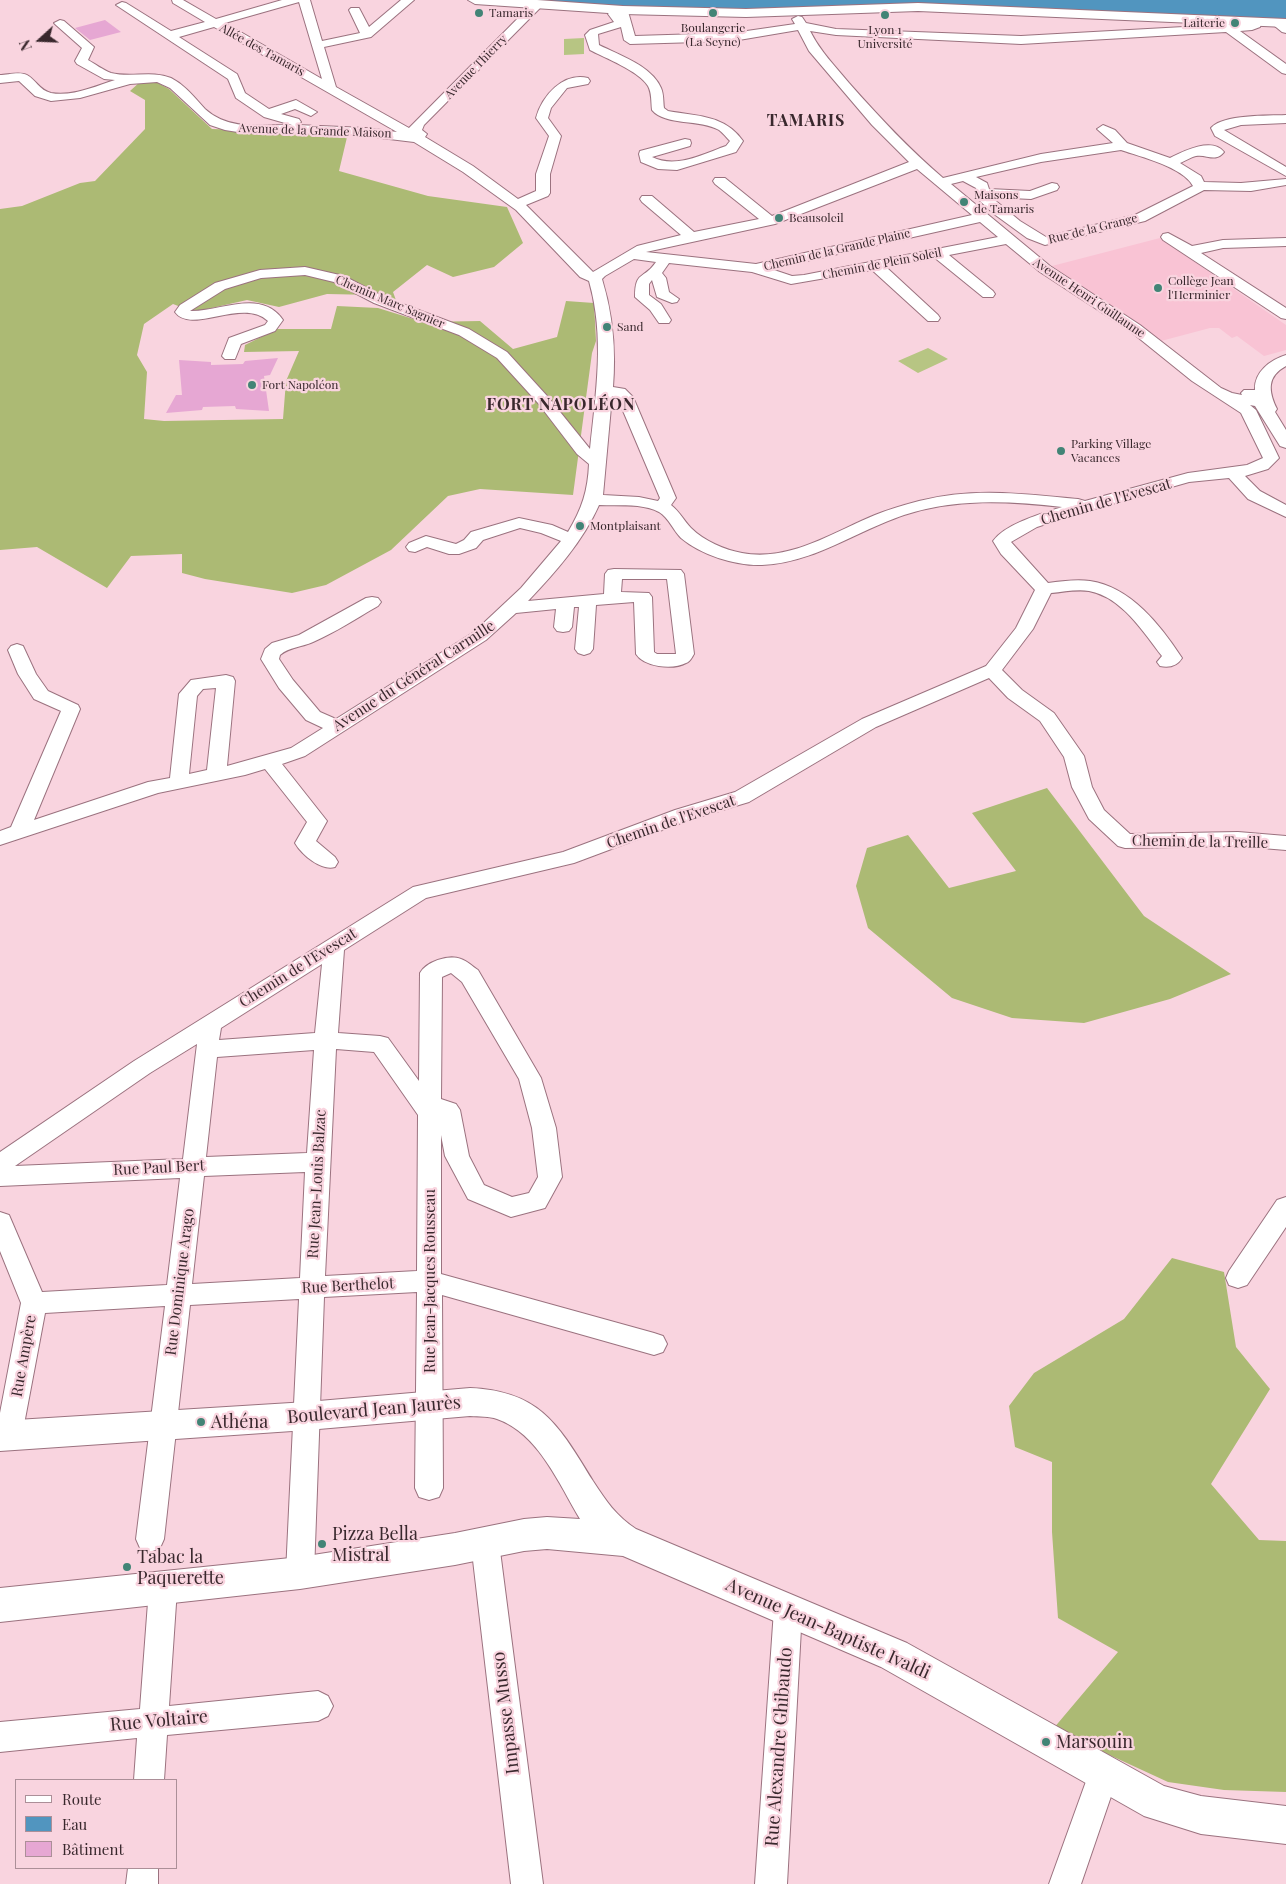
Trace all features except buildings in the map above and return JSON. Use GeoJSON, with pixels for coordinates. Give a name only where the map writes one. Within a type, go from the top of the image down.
{"type":"FeatureCollection","features":[{"type":"Feature","properties":{"kind":"main road"},"geometry":{"type":"LineString","coordinates":[[474,0],[620,10],[734,13],[918,7],[1283,25]]}},
{"type":"Feature","properties":{"kind":"main road"},"geometry":{"type":"LineString","coordinates":[[1188,19],[1224,25],[1256,23]]}},
{"type":"Feature","properties":{"kind":"main road","name":"Boulevard Jean Jaurès"},"geometry":{"type":"LineString","coordinates":[[5,1436],[306,1416],[431,1404],[492,1403],[522,1414],[535,1425],[551,1442],[597,1517],[610,1531],[624,1540]]}},
{"type":"Feature","properties":{"kind":"main road"},"geometry":{"type":"LineString","coordinates":[[0,1605],[300,1573],[485,1543],[524,1535],[578,1518],[583,1513],[587,1501]]}},
{"type":"Feature","properties":{"kind":"main road"},"geometry":{"type":"LineString","coordinates":[[524,1535],[585,1535],[624,1540]]}},
{"type":"Feature","properties":{"kind":"main road","name":"Avenue Jean-Baptiste Ivaldi"},"geometry":{"type":"LineString","coordinates":[[624,1540],[894,1655],[1157,1803],[1201,1815],[1286,1825]]}},
{"type":"Feature","properties":{"kind":"main road","name":"Avenue Jean-Baptiste Ivaldi"},"geometry":{"type":"LineString","coordinates":[[1104,1774],[1205,1800],[1240,1805],[1286,1808]]}},
{"type":"Feature","properties":{"kind":"street","name":"Allée des Tamaris"},"geometry":{"type":"LineString","coordinates":[[213,23],[295,0]]}},
{"type":"Feature","properties":{"kind":"street"},"geometry":{"type":"LineString","coordinates":[[304,0],[332,89]]}},
{"type":"Feature","properties":{"kind":"street"},"geometry":{"type":"LineString","coordinates":[[318,45],[366,35],[408,0]]}},
{"type":"Feature","properties":{"kind":"street"},"geometry":{"type":"LineString","coordinates":[[177,1],[213,23]]}},
{"type":"Feature","properties":{"kind":"street","name":"Avenue Thierry"},"geometry":{"type":"LineString","coordinates":[[411,134],[419,122],[432,112],[538,4]]}},
{"type":"Feature","properties":{"kind":"street"},"geometry":{"type":"LineString","coordinates":[[122,5],[233,77],[240,95],[268,114],[299,123],[344,130]]}},
{"type":"Feature","properties":{"kind":"street"},"geometry":{"type":"LineString","coordinates":[[355,10],[366,35]]}},
{"type":"Feature","properties":{"kind":"street"},"geometry":{"type":"LineString","coordinates":[[685,143],[645,154],[646,159],[658,165],[677,166],[731,148],[737,141],[725,128],[714,123],[664,114],[658,110],[656,103],[658,95],[654,84],[641,74],[594,47],[591,35],[594,32],[618,24],[620,22],[614,14],[620,10],[630,40],[744,35],[801,26],[836,32],[1021,40],[1224,25],[1286,70]]}},
{"type":"Feature","properties":{"kind":"street","name":"Avenue Henri Guillaume"},"geometry":{"type":"LineString","coordinates":[[796,12],[801,26],[814,48],[835,75],[876,122],[919,163],[1055,277],[1148,337],[1205,384],[1248,410],[1271,458],[1264,466],[1244,472],[1233,472]]}},
{"type":"Feature","properties":{"kind":"street"},"geometry":{"type":"LineString","coordinates":[[734,13],[744,35]]}},
{"type":"Feature","properties":{"kind":"street"},"geometry":{"type":"LineString","coordinates":[[60,23],[88,47],[81,61],[108,76],[140,78]]}},
{"type":"Feature","properties":{"kind":"street","name":"Allée des Tamaris"},"geometry":{"type":"LineString","coordinates":[[213,23],[411,134],[468,169],[517,204],[585,274],[595,279]]}},
{"type":"Feature","properties":{"kind":"street"},"geometry":{"type":"LineString","coordinates":[[170,35],[213,23]]}},
{"type":"Feature","properties":{"kind":"street","name":"Avenue de la Grande Maison"},"geometry":{"type":"LineString","coordinates":[[5,78],[22,77],[38,92],[56,96],[82,93],[140,78],[156,78],[165,81],[189,97],[212,121],[226,126],[244,129],[344,130],[411,134]]}},
{"type":"Feature","properties":{"kind":"street"},"geometry":{"type":"LineString","coordinates":[[517,204],[543,192],[543,174],[556,136],[542,118],[545,107],[563,86],[584,81]]}},
{"type":"Feature","properties":{"kind":"street"},"geometry":{"type":"LineString","coordinates":[[268,114],[296,104],[310,112]]}},
{"type":"Feature","properties":{"kind":"street"},"geometry":{"type":"LineString","coordinates":[[1284,177],[1219,133],[1217,128],[1232,123],[1286,119]]}},
{"type":"Feature","properties":{"kind":"street"},"geometry":{"type":"LineString","coordinates":[[1103,129],[1111,133],[1122,146]]}},
{"type":"Feature","properties":{"kind":"street"},"geometry":{"type":"LineString","coordinates":[[941,182],[1041,158],[1122,146],[1171,163],[1196,179],[1200,186],[1263,187],[1284,177]]}},
{"type":"Feature","properties":{"kind":"street"},"geometry":{"type":"LineString","coordinates":[[1171,163],[1187,155],[1200,152]]}},
{"type":"Feature","properties":{"kind":"street"},"geometry":{"type":"LineString","coordinates":[[595,279],[600,273],[642,250],[691,237],[770,221],[919,163]]}},
{"type":"Feature","properties":{"kind":"street","name":"Rue de la Grange"},"geometry":{"type":"LineString","coordinates":[[969,175],[983,190],[986,200],[1036,240],[1045,241],[1140,218],[1197,190],[1200,186]]}},
{"type":"Feature","properties":{"kind":"street"},"geometry":{"type":"LineString","coordinates":[[720,181],[770,221]]}},
{"type":"Feature","properties":{"kind":"street"},"geometry":{"type":"LineString","coordinates":[[983,190],[1031,195],[1052,187]]}},
{"type":"Feature","properties":{"kind":"street"},"geometry":{"type":"LineString","coordinates":[[648,199],[691,237]]}},
{"type":"Feature","properties":{"kind":"street","name":"Chemin de la Grande Plaine"},"geometry":{"type":"LineString","coordinates":[[631,255],[756,268],[982,217]]}},
{"type":"Feature","properties":{"kind":"street"},"geometry":{"type":"LineString","coordinates":[[1168,236],[1285,313]]}},
{"type":"Feature","properties":{"kind":"street","name":"Chemin de Plein Soleil"},"geometry":{"type":"LineString","coordinates":[[756,268],[791,280],[804,279],[1008,239]]}},
{"type":"Feature","properties":{"kind":"street"},"geometry":{"type":"LineString","coordinates":[[1190,251],[1223,244],[1286,242]]}},
{"type":"Feature","properties":{"kind":"street"},"geometry":{"type":"LineString","coordinates":[[939,254],[988,294]]}},
{"type":"Feature","properties":{"kind":"street"},"geometry":{"type":"LineString","coordinates":[[664,320],[656,307],[642,297],[642,284],[645,278],[655,274],[665,259]]}},
{"type":"Feature","properties":{"kind":"street"},"geometry":{"type":"LineString","coordinates":[[875,265],[933,318]]}},
{"type":"Feature","properties":{"kind":"street","name":"Chemin Marc Sagnier"},"geometry":{"type":"LineString","coordinates":[[230,356],[234,341],[270,328],[276,320],[273,315],[254,307],[192,316],[182,312],[184,308],[220,286],[260,274],[286,271],[305,272],[339,279],[379,300],[464,332],[502,355],[528,382],[583,451],[597,462]]}},
{"type":"Feature","properties":{"kind":"street"},"geometry":{"type":"LineString","coordinates":[[655,274],[659,278],[662,294],[672,299]]}},
{"type":"Feature","properties":{"kind":"street","name":"Avenue du Général Carmille"},"geometry":{"type":"LineString","coordinates":[[0,838],[179,781],[269,762],[298,752],[480,636],[512,608],[562,552],[593,500],[605,391],[607,327],[604,304],[595,279]]}},
{"type":"Feature","properties":{"kind":"street"},"geometry":{"type":"LineString","coordinates":[[1286,358],[1270,368],[1262,381],[1256,397],[1286,458]]}},
{"type":"Feature","properties":{"kind":"street","name":"Avenue Henri Guillaume"},"geometry":{"type":"LineString","coordinates":[[1205,384],[1256,397]]}},
{"type":"Feature","properties":{"kind":"street"},"geometry":{"type":"LineString","coordinates":[[605,391],[620,392],[625,397],[668,498],[662,507]]}},
{"type":"Feature","properties":{"kind":"street","name":"Avenue Henri Guillaume"},"geometry":{"type":"LineString","coordinates":[[1228,397],[1256,397]]}},
{"type":"Feature","properties":{"kind":"street"},"geometry":{"type":"LineString","coordinates":[[1256,397],[1286,438]]}},
{"type":"Feature","properties":{"kind":"street"},"geometry":{"type":"LineString","coordinates":[[1256,397],[1286,443]]}},
{"type":"Feature","properties":{"kind":"street"},"geometry":{"type":"LineString","coordinates":[[1233,472],[1254,494],[1281,508]]}},
{"type":"Feature","properties":{"kind":"street","name":"Chemin de l'Evescat"},"geometry":{"type":"LineString","coordinates":[[0,1164],[142,1067],[420,892],[567,858],[682,814],[742,797],[839,739],[992,670],[1024,629],[1044,589],[1007,550],[1002,541],[1011,534],[1045,518],[1088,504],[1128,496],[1195,476],[1233,472]]}},
{"type":"Feature","properties":{"kind":"street"},"geometry":{"type":"LineString","coordinates":[[593,500],[651,504],[662,507],[671,512],[685,532],[694,538],[730,555],[761,560],[780,558],[802,552],[897,513],[945,500],[970,497],[1088,504]]}},
{"type":"Feature","properties":{"kind":"street"},"geometry":{"type":"LineString","coordinates":[[415,547],[426,541],[449,549],[459,549],[470,544],[476,536],[518,523],[546,529],[571,539]]}},
{"type":"Feature","properties":{"kind":"street"},"geometry":{"type":"LineString","coordinates":[[512,608],[566,604],[612,597],[643,597],[645,654],[652,660],[681,659],[685,654],[675,574],[614,574],[612,597]]}},
{"type":"Feature","properties":{"kind":"street"},"geometry":{"type":"LineString","coordinates":[[1044,589],[1089,586],[1108,591],[1124,602],[1173,658],[1166,662]]}},
{"type":"Feature","properties":{"kind":"street"},"geometry":{"type":"LineString","coordinates":[[584,649],[588,600]]}},
{"type":"Feature","properties":{"kind":"street"},"geometry":{"type":"LineString","coordinates":[[337,727],[314,716],[286,684],[270,659],[271,653],[278,647],[305,639],[333,625],[372,602]]}},
{"type":"Feature","properties":{"kind":"street"},"geometry":{"type":"LineString","coordinates":[[563,627],[566,604]]}},
{"type":"Feature","properties":{"kind":"street"},"geometry":{"type":"LineString","coordinates":[[17,650],[27,674],[42,695],[71,709],[18,832]]}},
{"type":"Feature","properties":{"kind":"street","name":"Chemin de la Treille"},"geometry":{"type":"LineString","coordinates":[[992,670],[1015,694],[1047,717],[1074,756],[1082,787],[1096,814],[1125,841],[1238,839],[1286,843]]}},
{"type":"Feature","properties":{"kind":"street"},"geometry":{"type":"LineString","coordinates":[[179,781],[188,694],[198,684],[226,682],[216,774]]}},
{"type":"Feature","properties":{"kind":"street"},"geometry":{"type":"LineString","coordinates":[[269,762],[317,821],[305,843],[328,862]]}},
{"type":"Feature","properties":{"kind":"street","name":"Rue Jean-Louis Balzac"},"geometry":{"type":"LineString","coordinates":[[300,1573],[311,1288],[325,1041],[334,945]]}},
{"type":"Feature","properties":{"kind":"street","name":"Rue Jean-Jacques Rousseau"},"geometry":{"type":"LineString","coordinates":[[430,1109],[448,1110],[457,1156],[476,1192],[511,1207],[537,1201],[550,1177],[544,1128],[530,1078],[470,976],[455,965],[443,967],[432,973],[430,1109],[429,1281],[430,1488]]}},
{"type":"Feature","properties":{"kind":"street","name":"Rue Dominique Arago"},"geometry":{"type":"LineString","coordinates":[[150,1539],[210,1024]]}},
{"type":"Feature","properties":{"kind":"street"},"geometry":{"type":"LineString","coordinates":[[206,1049],[325,1041],[380,1044],[430,1109]]}},
{"type":"Feature","properties":{"kind":"street","name":"Rue Paul Bert"},"geometry":{"type":"LineString","coordinates":[[0,1176],[318,1162]]}},
{"type":"Feature","properties":{"kind":"street"},"geometry":{"type":"LineString","coordinates":[[1238,1278],[1286,1207]]}},
{"type":"Feature","properties":{"kind":"street","name":"Rue Ampère"},"geometry":{"type":"LineString","coordinates":[[0,1222],[34,1303],[5,1436]]}},
{"type":"Feature","properties":{"kind":"street","name":"Rue Berthelot"},"geometry":{"type":"LineString","coordinates":[[34,1303],[429,1281],[654,1344]]}},
{"type":"Feature","properties":{"kind":"street","name":"Impasse Musso"},"geometry":{"type":"LineString","coordinates":[[485,1543],[526,1884]]}},
{"type":"Feature","properties":{"kind":"street"},"geometry":{"type":"LineString","coordinates":[[149,1779],[163,1589]]}},
{"type":"Feature","properties":{"kind":"street","name":"Rue Alexandre Ghibaudo"},"geometry":{"type":"LineString","coordinates":[[771,1884],[788,1610]]}},
{"type":"Feature","properties":{"kind":"street","name":"Rue Voltaire"},"geometry":{"type":"LineString","coordinates":[[0,1737],[318,1706]]}},
{"type":"Feature","properties":{"kind":"street"},"geometry":{"type":"LineString","coordinates":[[1065,1884],[1104,1774]]}},
{"type":"Feature","properties":{"kind":"street"},"geometry":{"type":"LineString","coordinates":[[142,1884],[143,1869]]}},
{"type":"Feature","properties":{"kind":"shaded area","name":"Collège Jean l'Herminier"},"geometry":{"type":"Polygon","coordinates":[[[1160,238],[1286,325],[1286,350],[1264,356],[1237,336],[1232,338],[1219,328],[1210,328],[1161,341],[1052,266],[1160,238]]]}},
{"type":"Feature","properties":{"kind":"green space"},"geometry":{"type":"Polygon","coordinates":[[[584,38],[584,54],[564,55],[564,39],[584,38]]]}},
{"type":"Feature","properties":{"kind":"green space"},"geometry":{"type":"Polygon","coordinates":[[[141,81],[156,82],[169,89],[212,129],[348,133],[339,171],[428,196],[507,207],[523,243],[494,267],[453,277],[427,265],[393,292],[397,303],[375,295],[327,294],[279,307],[247,300],[194,312],[173,304],[144,324],[137,355],[147,372],[144,419],[164,421],[283,419],[286,381],[299,351],[244,352],[245,345],[277,329],[331,329],[337,306],[378,308],[423,322],[480,321],[513,349],[557,337],[566,301],[594,303],[596,341],[592,353],[573,495],[480,489],[448,496],[391,550],[326,585],[292,593],[205,579],[182,573],[182,554],[131,556],[107,588],[37,547],[0,550],[0,209],[22,206],[80,183],[95,181],[145,129],[145,100],[130,91],[141,81]]]}},
{"type":"Feature","properties":{"kind":"green space"},"geometry":{"type":"Polygon","coordinates":[[[928,348],[948,359],[918,373],[898,361],[928,348]]]}},
{"type":"Feature","properties":{"kind":"green space"},"geometry":{"type":"Polygon","coordinates":[[[1047,788],[1144,916],[1231,974],[1170,999],[1084,1023],[1012,1018],[952,998],[868,928],[856,886],[867,848],[908,835],[949,888],[1016,871],[972,813],[1047,788]]]}},
{"type":"Feature","properties":{"kind":"green space"},"geometry":{"type":"Polygon","coordinates":[[[1172,1258],[1224,1272],[1236,1347],[1270,1389],[1211,1484],[1259,1540],[1286,1541],[1286,1792],[1224,1790],[1168,1782],[1053,1729],[1118,1652],[1058,1618],[1052,1532],[1052,1462],[1015,1447],[1009,1406],[1034,1373],[1124,1319],[1172,1258]]]}},
{"type":"Feature","properties":{"kind":"water"},"geometry":{"type":"Polygon","coordinates":[[[525,0],[1286,0],[1286,21],[1005,8],[756,11],[631,9],[525,0]]]}},
{"type":"Feature","properties":{"kind":"place","name":"Tamaris"},"geometry":{"type":"Point","coordinates":[479,13]}},
{"type":"Feature","properties":{"kind":"place","name":"Boulangerie (La Seyne)"},"geometry":{"type":"Point","coordinates":[713,13]}},
{"type":"Feature","properties":{"kind":"place","name":"Lyon 1 Université"},"geometry":{"type":"Point","coordinates":[885,15]}},
{"type":"Feature","properties":{"kind":"place","name":"Laiterie"},"geometry":{"type":"Point","coordinates":[1235,23]}},
{"type":"Feature","properties":{"kind":"place","name":"Maisons de Tamaris"},"geometry":{"type":"Point","coordinates":[964,202]}},
{"type":"Feature","properties":{"kind":"place","name":"Beausoleil"},"geometry":{"type":"Point","coordinates":[779,218]}},
{"type":"Feature","properties":{"kind":"place","name":"Collège Jean l'Herminier"},"geometry":{"type":"Point","coordinates":[1158,288]}},
{"type":"Feature","properties":{"kind":"place","name":"Sand"},"geometry":{"type":"Point","coordinates":[607,327]}},
{"type":"Feature","properties":{"kind":"place","name":"Fort Napoléon"},"geometry":{"type":"Point","coordinates":[252,385]}},
{"type":"Feature","properties":{"kind":"place","name":"Parking Village Vacances"},"geometry":{"type":"Point","coordinates":[1061,451]}},
{"type":"Feature","properties":{"kind":"place","name":"Montplaisant"},"geometry":{"type":"Point","coordinates":[580,526]}},
{"type":"Feature","properties":{"kind":"place","name":"Athéna"},"geometry":{"type":"Point","coordinates":[201,1422]}},
{"type":"Feature","properties":{"kind":"place","name":"Pizza Bella Mistral"},"geometry":{"type":"Point","coordinates":[322,1544]}},
{"type":"Feature","properties":{"kind":"place","name":"Tabac la Paquerette"},"geometry":{"type":"Point","coordinates":[127,1567]}},
{"type":"Feature","properties":{"kind":"place","name":"Marsouin"},"geometry":{"type":"Point","coordinates":[1046,1742]}},
{"type":"Feature","properties":{"kind":"district","name":"TAMARIS"},"geometry":{"type":"Point","coordinates":[806,121]}},
{"type":"Feature","properties":{"kind":"district","name":"FORT NAPOLÉON"},"geometry":{"type":"Point","coordinates":[561,405]}}]}
